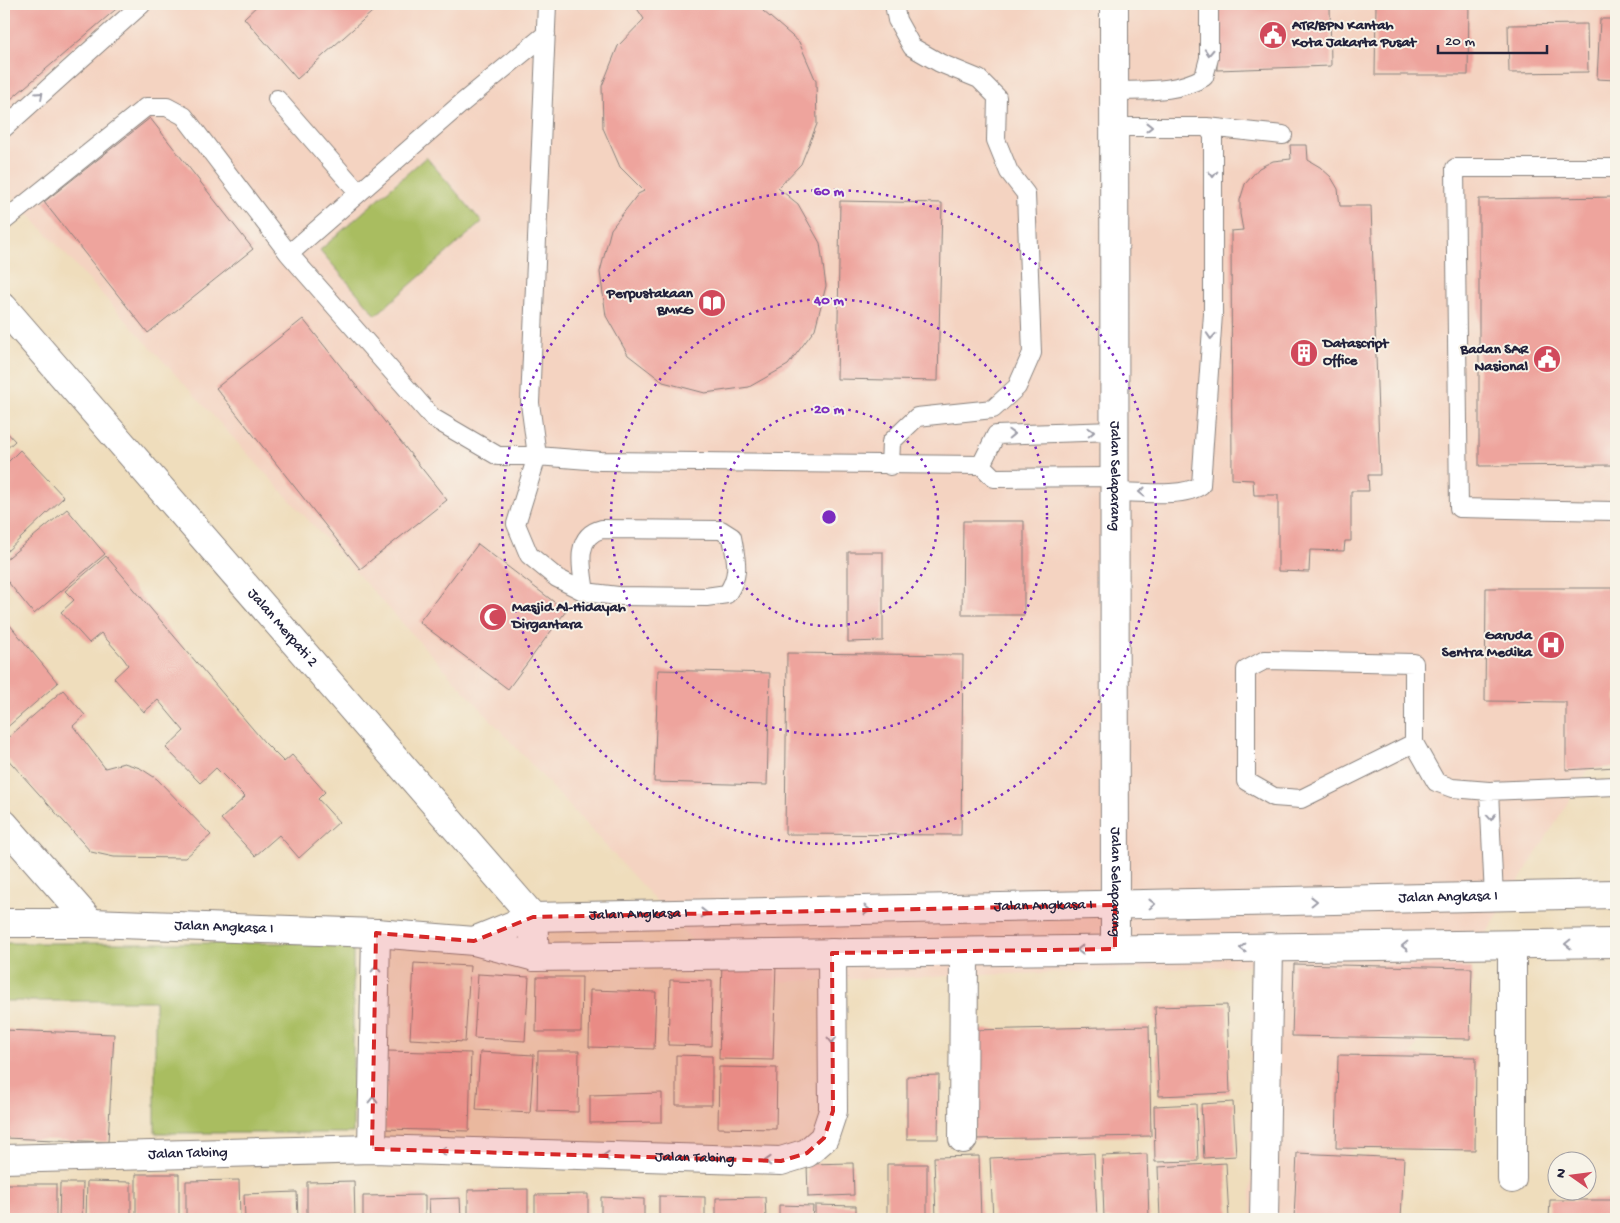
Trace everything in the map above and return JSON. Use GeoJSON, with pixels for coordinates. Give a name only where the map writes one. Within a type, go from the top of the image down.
{"type":"FeatureCollection","features":[{"type":"Feature","properties":{"kind":"street","name":"Jalan Selaparang"},"geometry":{"type":"LineString","coordinates":[[1114,4],[1115,949]]}},
{"type":"Feature","properties":{"kind":"street","name":"Jalan Merpati 2"},"geometry":{"type":"LineString","coordinates":[[4,308],[533,917]]}},
{"type":"Feature","properties":{"kind":"street"},"geometry":{"type":"LineString","coordinates":[[4,824],[91,923]]}},
{"type":"Feature","properties":{"kind":"street","name":"Jalan Angkasa I"},"geometry":{"type":"LineString","coordinates":[[474,941],[533,917],[1616,894]]}},
{"type":"Feature","properties":{"kind":"street"},"geometry":{"type":"LineString","coordinates":[[533,917],[535,958]]}},
{"type":"Feature","properties":{"kind":"street","name":"Jalan Angkasa I"},"geometry":{"type":"LineString","coordinates":[[4,923],[91,923],[376,933],[474,941],[535,958],[1616,943]]}},
{"type":"Feature","properties":{"kind":"street"},"geometry":{"type":"LineString","coordinates":[[372,1149],[376,933]]}},
{"type":"Feature","properties":{"kind":"street"},"geometry":{"type":"LineString","coordinates":[[1512,945],[1512,1179]]}},
{"type":"Feature","properties":{"kind":"street"},"geometry":{"type":"LineString","coordinates":[[1264,1219],[1269,947]]}},
{"type":"Feature","properties":{"kind":"street"},"geometry":{"type":"LineString","coordinates":[[963,1139],[964,952]]}},
{"type":"Feature","properties":{"kind":"street","name":"Jalan Tabing"},"geometry":{"type":"LineString","coordinates":[[4,1159],[372,1149],[781,1161],[807,1153],[824,1138],[833,1111],[832,953]]}},
{"type":"Feature","properties":{"kind":"lane"},"geometry":{"type":"LineString","coordinates":[[4,128],[142,4]]}},
{"type":"Feature","properties":{"kind":"lane"},"geometry":{"type":"LineString","coordinates":[[548,4],[530,402],[537,456],[516,524],[519,536],[529,555],[557,578],[585,592],[628,596],[706,597],[727,594],[736,582],[737,564],[732,537],[721,530],[602,529],[592,532],[583,543],[580,558],[585,592]]}},
{"type":"Feature","properties":{"kind":"lane"},"geometry":{"type":"LineString","coordinates":[[890,466],[891,442],[917,417],[993,409],[1017,387],[1032,353],[1026,194],[1009,172],[996,140],[997,97],[979,78],[940,63],[912,47],[897,20],[894,4]]}},
{"type":"Feature","properties":{"kind":"lane"},"geometry":{"type":"LineString","coordinates":[[1114,91],[1168,90],[1189,86],[1204,78],[1209,58],[1209,4]]}},
{"type":"Feature","properties":{"kind":"lane"},"geometry":{"type":"LineString","coordinates":[[289,254],[462,102],[546,34]]}},
{"type":"Feature","properties":{"kind":"lane"},"geometry":{"type":"LineString","coordinates":[[277,99],[359,193]]}},
{"type":"Feature","properties":{"kind":"lane"},"geometry":{"type":"LineString","coordinates":[[4,221],[146,107],[167,106],[184,116],[289,254],[433,418],[498,456],[537,456],[601,461],[890,466],[981,465],[994,478],[1115,485],[1170,492],[1194,490],[1201,485],[1213,314],[1213,135],[1208,127]]}},
{"type":"Feature","properties":{"kind":"lane"},"geometry":{"type":"LineString","coordinates":[[1115,127],[1208,127],[1283,134]]}},
{"type":"Feature","properties":{"kind":"lane"},"geometry":{"type":"LineString","coordinates":[[1616,168],[1455,168],[1459,508],[1616,511]]}},
{"type":"Feature","properties":{"kind":"lane"},"geometry":{"type":"LineString","coordinates":[[981,465],[996,435],[1114,431]]}},
{"type":"Feature","properties":{"kind":"lane"},"geometry":{"type":"LineString","coordinates":[[1414,743],[1301,799],[1274,797],[1246,782],[1246,670],[1265,660],[1414,663],[1414,743],[1436,782],[1452,788],[1489,791],[1616,786]]}},
{"type":"Feature","properties":{"kind":"lane"},"geometry":{"type":"LineString","coordinates":[[1489,791],[1494,897]]}},
{"type":"Feature","properties":{"kind":"highlighted area"},"geometry":{"type":"Polygon","coordinates":[[[1115,905],[1115,949],[832,953],[833,1111],[824,1138],[807,1153],[781,1161],[372,1149],[376,933],[474,941],[533,917],[1115,905]]]}},
{"type":"Feature","properties":{"kind":"shaded area"},"geometry":{"type":"Polygon","coordinates":[[[4,4],[1616,4],[1616,725],[1309,1219],[1251,1219],[1251,966],[731,983],[4,187],[4,4]]]}},
{"type":"Feature","properties":{"kind":"green space"},"geometry":{"type":"Polygon","coordinates":[[[426,157],[482,222],[376,315],[320,250],[426,157]]]}},
{"type":"Feature","properties":{"kind":"green space"},"geometry":{"type":"Polygon","coordinates":[[[4,943],[353,943],[353,1133],[155,1133],[155,1001],[4,1001],[4,943]]]}},
{"type":"Feature","properties":{"kind":"building"},"geometry":{"type":"Polygon","coordinates":[[[4,4],[122,4],[4,105],[4,4]]]}},
{"type":"Feature","properties":{"kind":"building"},"geometry":{"type":"Polygon","coordinates":[[[259,4],[381,4],[297,79],[244,18],[259,4]]]}},
{"type":"Feature","properties":{"kind":"building"},"geometry":{"type":"Polygon","coordinates":[[[634,4],[767,4],[763,11],[799,42],[816,81],[817,124],[801,164],[778,188],[798,204],[820,243],[826,286],[815,329],[788,365],[749,387],[705,393],[663,382],[628,355],[606,316],[600,272],[611,229],[638,194],[644,191],[620,167],[603,128],[602,86],[618,46],[644,19],[634,4]]]}},
{"type":"Feature","properties":{"kind":"building","name":"ATR/BPN Kantah Kota Jakarta Pusat"},"geometry":{"type":"Polygon","coordinates":[[[1216,4],[1330,4],[1331,66],[1217,70],[1216,4]]]}},
{"type":"Feature","properties":{"kind":"building"},"geometry":{"type":"Polygon","coordinates":[[[1376,4],[1469,4],[1468,75],[1375,75],[1376,4]]]}},
{"type":"Feature","properties":{"kind":"building"},"geometry":{"type":"Polygon","coordinates":[[[1600,19],[1616,19],[1616,80],[1597,79],[1600,19]]]}},
{"type":"Feature","properties":{"kind":"building"},"geometry":{"type":"Polygon","coordinates":[[[1587,24],[1588,72],[1509,73],[1508,25],[1587,24]]]}},
{"type":"Feature","properties":{"kind":"building"},"geometry":{"type":"Polygon","coordinates":[[[150,118],[253,249],[148,333],[44,202],[150,118]]]}},
{"type":"Feature","properties":{"kind":"building","name":"Datascript Office"},"geometry":{"type":"Polygon","coordinates":[[[1290,145],[1307,145],[1308,160],[1320,167],[1331,177],[1338,189],[1340,206],[1371,206],[1380,475],[1368,475],[1369,491],[1351,491],[1351,541],[1345,541],[1344,551],[1310,550],[1309,572],[1278,571],[1278,495],[1254,495],[1253,480],[1232,479],[1231,231],[1243,230],[1240,200],[1245,184],[1259,168],[1273,161],[1291,159],[1290,145]]]}},
{"type":"Feature","properties":{"kind":"building","name":"Badan SAR Nasional"},"geometry":{"type":"Polygon","coordinates":[[[1616,197],[1616,465],[1479,466],[1479,199],[1616,197]]]}},
{"type":"Feature","properties":{"kind":"building"},"geometry":{"type":"Polygon","coordinates":[[[840,201],[942,203],[938,381],[837,379],[840,201]]]}},
{"type":"Feature","properties":{"kind":"building"},"geometry":{"type":"Polygon","coordinates":[[[303,319],[447,500],[360,569],[216,388],[303,319]]]}},
{"type":"Feature","properties":{"kind":"building"},"geometry":{"type":"Polygon","coordinates":[[[4,429],[15,441],[4,451],[4,429]]]}},
{"type":"Feature","properties":{"kind":"building"},"geometry":{"type":"Polygon","coordinates":[[[20,450],[64,497],[4,554],[4,466],[20,450]]]}},
{"type":"Feature","properties":{"kind":"building"},"geometry":{"type":"Polygon","coordinates":[[[67,509],[105,554],[34,614],[4,577],[4,561],[67,509]]]}},
{"type":"Feature","properties":{"kind":"building"},"geometry":{"type":"Polygon","coordinates":[[[963,521],[1024,521],[1024,615],[962,615],[963,521]]]}},
{"type":"Feature","properties":{"kind":"building","name":"Masjid Al-Hidayah Dirgantara"},"geometry":{"type":"Polygon","coordinates":[[[478,544],[566,611],[508,689],[419,622],[478,544]]]}},
{"type":"Feature","properties":{"kind":"building"},"geometry":{"type":"Polygon","coordinates":[[[848,552],[883,552],[883,641],[848,642],[848,552]]]}},
{"type":"Feature","properties":{"kind":"building"},"geometry":{"type":"Polygon","coordinates":[[[106,556],[264,742],[284,762],[292,755],[325,792],[318,799],[339,822],[299,858],[279,835],[255,856],[221,819],[245,797],[216,768],[200,783],[166,748],[184,731],[158,700],[144,712],[114,678],[128,665],[123,658],[101,633],[89,643],[61,612],[74,600],[65,591],[106,556]]]}},
{"type":"Feature","properties":{"kind":"building","name":"Garuda Sentra Medika"},"geometry":{"type":"Polygon","coordinates":[[[1486,588],[1616,588],[1616,767],[1566,770],[1566,702],[1485,701],[1486,588]]]}},
{"type":"Feature","properties":{"kind":"building"},"geometry":{"type":"Polygon","coordinates":[[[4,618],[58,683],[4,730],[4,618]]]}},
{"type":"Feature","properties":{"kind":"building"},"geometry":{"type":"Polygon","coordinates":[[[787,653],[963,655],[961,835],[785,834],[787,653]]]}},
{"type":"Feature","properties":{"kind":"building"},"geometry":{"type":"Polygon","coordinates":[[[658,670],[770,673],[767,785],[654,782],[658,670]]]}},
{"type":"Feature","properties":{"kind":"building"},"geometry":{"type":"Polygon","coordinates":[[[63,690],[85,715],[73,726],[105,768],[124,763],[140,768],[157,779],[211,835],[185,858],[114,857],[91,852],[4,755],[4,741],[63,690]]]}},
{"type":"Feature","properties":{"kind":"building"},"geometry":{"type":"Polygon","coordinates":[[[722,962],[776,964],[773,1060],[719,1059],[722,962]]]}},
{"type":"Feature","properties":{"kind":"building"},"geometry":{"type":"Polygon","coordinates":[[[414,963],[470,966],[465,1042],[410,1039],[414,963]]]}},
{"type":"Feature","properties":{"kind":"building"},"geometry":{"type":"Polygon","coordinates":[[[1294,964],[1472,968],[1470,1039],[1292,1036],[1294,964]]]}},
{"type":"Feature","properties":{"kind":"building"},"geometry":{"type":"Polygon","coordinates":[[[478,974],[529,977],[525,1041],[474,1038],[478,974]]]}},
{"type":"Feature","properties":{"kind":"building"},"geometry":{"type":"Polygon","coordinates":[[[537,977],[582,977],[581,1032],[536,1032],[537,977]]]}},
{"type":"Feature","properties":{"kind":"building"},"geometry":{"type":"Polygon","coordinates":[[[670,980],[712,981],[711,1046],[668,1045],[670,980]]]}},
{"type":"Feature","properties":{"kind":"building"},"geometry":{"type":"Polygon","coordinates":[[[590,990],[656,992],[654,1049],[589,1047],[590,990]]]}},
{"type":"Feature","properties":{"kind":"building"},"geometry":{"type":"Polygon","coordinates":[[[1227,1005],[1230,1093],[1159,1096],[1155,1007],[1227,1005]]]}},
{"type":"Feature","properties":{"kind":"building"},"geometry":{"type":"Polygon","coordinates":[[[1149,1026],[1151,1136],[974,1139],[972,1030],[1149,1026]]]}},
{"type":"Feature","properties":{"kind":"building"},"geometry":{"type":"Polygon","coordinates":[[[4,1030],[114,1034],[108,1142],[4,1138],[4,1030]]]}},
{"type":"Feature","properties":{"kind":"building"},"geometry":{"type":"Polygon","coordinates":[[[387,1051],[471,1053],[469,1131],[385,1129],[387,1051]]]}},
{"type":"Feature","properties":{"kind":"building"},"geometry":{"type":"Polygon","coordinates":[[[538,1051],[579,1051],[578,1112],[537,1111],[538,1051]]]}},
{"type":"Feature","properties":{"kind":"building"},"geometry":{"type":"Polygon","coordinates":[[[480,1052],[534,1055],[530,1113],[476,1110],[480,1052]]]}},
{"type":"Feature","properties":{"kind":"building"},"geometry":{"type":"Polygon","coordinates":[[[676,1055],[712,1056],[712,1105],[676,1105],[676,1055]]]}},
{"type":"Feature","properties":{"kind":"building"},"geometry":{"type":"Polygon","coordinates":[[[1338,1055],[1476,1057],[1475,1150],[1336,1148],[1338,1055]]]}},
{"type":"Feature","properties":{"kind":"building"},"geometry":{"type":"Polygon","coordinates":[[[719,1067],[777,1068],[776,1129],[718,1128],[719,1067]]]}},
{"type":"Feature","properties":{"kind":"building"},"geometry":{"type":"Polygon","coordinates":[[[939,1075],[938,1139],[907,1139],[907,1076],[939,1075]]]}},
{"type":"Feature","properties":{"kind":"building"},"geometry":{"type":"Polygon","coordinates":[[[662,1093],[662,1122],[590,1123],[590,1095],[662,1093]]]}},
{"type":"Feature","properties":{"kind":"building"},"geometry":{"type":"Polygon","coordinates":[[[1233,1102],[1236,1156],[1204,1158],[1201,1104],[1233,1102]]]}},
{"type":"Feature","properties":{"kind":"building"},"geometry":{"type":"Polygon","coordinates":[[[1196,1104],[1198,1161],[1155,1162],[1154,1106],[1196,1104]]]}},
{"type":"Feature","properties":{"kind":"building"},"geometry":{"type":"Polygon","coordinates":[[[1094,1153],[1097,1219],[993,1219],[990,1158],[1094,1153]]]}},
{"type":"Feature","properties":{"kind":"building"},"geometry":{"type":"Polygon","coordinates":[[[1297,1153],[1404,1158],[1401,1219],[1294,1219],[1297,1153]]]}},
{"type":"Feature","properties":{"kind":"building"},"geometry":{"type":"Polygon","coordinates":[[[1147,1154],[1149,1219],[1104,1219],[1102,1156],[1147,1154]]]}},
{"type":"Feature","properties":{"kind":"building"},"geometry":{"type":"Polygon","coordinates":[[[979,1156],[981,1219],[936,1219],[934,1157],[979,1156]]]}},
{"type":"Feature","properties":{"kind":"building"},"geometry":{"type":"Polygon","coordinates":[[[853,1163],[854,1195],[808,1197],[807,1164],[853,1163]]]}},
{"type":"Feature","properties":{"kind":"building"},"geometry":{"type":"Polygon","coordinates":[[[1226,1163],[1229,1219],[1160,1219],[1158,1167],[1226,1163]]]}},
{"type":"Feature","properties":{"kind":"building"},"geometry":{"type":"Polygon","coordinates":[[[887,1164],[927,1164],[927,1219],[887,1219],[887,1164]]]}},
{"type":"Feature","properties":{"kind":"building"},"geometry":{"type":"Polygon","coordinates":[[[136,1174],[179,1174],[179,1219],[136,1219],[136,1174]]]}},
{"type":"Feature","properties":{"kind":"building"},"geometry":{"type":"Polygon","coordinates":[[[239,1180],[240,1219],[186,1219],[186,1181],[239,1180]]]}},
{"type":"Feature","properties":{"kind":"building"},"geometry":{"type":"Polygon","coordinates":[[[87,1181],[131,1182],[131,1219],[86,1219],[87,1181]]]}},
{"type":"Feature","properties":{"kind":"building"},"geometry":{"type":"Polygon","coordinates":[[[354,1181],[355,1219],[307,1219],[307,1182],[354,1181]]]}},
{"type":"Feature","properties":{"kind":"building"},"geometry":{"type":"Polygon","coordinates":[[[60,1183],[83,1183],[82,1219],[59,1219],[60,1183]]]}},
{"type":"Feature","properties":{"kind":"building"},"geometry":{"type":"Polygon","coordinates":[[[4,1184],[56,1184],[56,1219],[4,1219],[4,1184]]]}},
{"type":"Feature","properties":{"kind":"building"},"geometry":{"type":"Polygon","coordinates":[[[528,1189],[528,1219],[468,1219],[468,1190],[528,1189]]]}},
{"type":"Feature","properties":{"kind":"building"},"geometry":{"type":"Polygon","coordinates":[[[297,1192],[298,1219],[245,1219],[244,1194],[297,1192]]]}},
{"type":"Feature","properties":{"kind":"building"},"geometry":{"type":"Polygon","coordinates":[[[588,1194],[588,1219],[535,1219],[535,1195],[588,1194]]]}},
{"type":"Feature","properties":{"kind":"building"},"geometry":{"type":"Polygon","coordinates":[[[425,1195],[425,1219],[363,1219],[363,1196],[425,1195]]]}},
{"type":"Feature","properties":{"kind":"building"},"geometry":{"type":"Polygon","coordinates":[[[659,1196],[705,1197],[705,1219],[659,1219],[659,1196]]]}},
{"type":"Feature","properties":{"kind":"building"},"geometry":{"type":"Polygon","coordinates":[[[601,1197],[644,1199],[644,1219],[601,1219],[601,1197]]]}},
{"type":"Feature","properties":{"kind":"building"},"geometry":{"type":"Polygon","coordinates":[[[765,1197],[766,1219],[716,1219],[716,1198],[765,1197]]]}},
{"type":"Feature","properties":{"kind":"building"},"geometry":{"type":"Polygon","coordinates":[[[460,1198],[461,1219],[430,1219],[429,1199],[460,1198]]]}},
{"type":"Feature","properties":{"kind":"building"},"geometry":{"type":"Polygon","coordinates":[[[1550,1200],[1616,1200],[1616,1219],[1549,1219],[1550,1200]]]}},
{"type":"Feature","properties":{"kind":"building"},"geometry":{"type":"Polygon","coordinates":[[[779,1205],[813,1206],[812,1219],[779,1219],[779,1205]]]}},
{"type":"Feature","properties":{"kind":"building"},"geometry":{"type":"Polygon","coordinates":[[[815,1205],[856,1206],[856,1219],[815,1219],[815,1205]]]}},
{"type":"Feature","properties":{"kind":"place","name":"ATR/BPN Kantah Kota Jakarta Pusat"},"geometry":{"type":"Point","coordinates":[1273,35]}},
{"type":"Feature","properties":{"kind":"place","name":"Perpustakaan BMKG"},"geometry":{"type":"Point","coordinates":[712,303]}},
{"type":"Feature","properties":{"kind":"place","name":"Datascript Office"},"geometry":{"type":"Point","coordinates":[1304,353]}},
{"type":"Feature","properties":{"kind":"place","name":"Badan SAR Nasional"},"geometry":{"type":"Point","coordinates":[1547,359]}},
{"type":"Feature","properties":{"kind":"place","name":"Masjid Al-Hidayah Dirgantara"},"geometry":{"type":"Point","coordinates":[493,617]}},
{"type":"Feature","properties":{"kind":"place","name":"Garuda Sentra Medika"},"geometry":{"type":"Point","coordinates":[1551,645]}}]}
